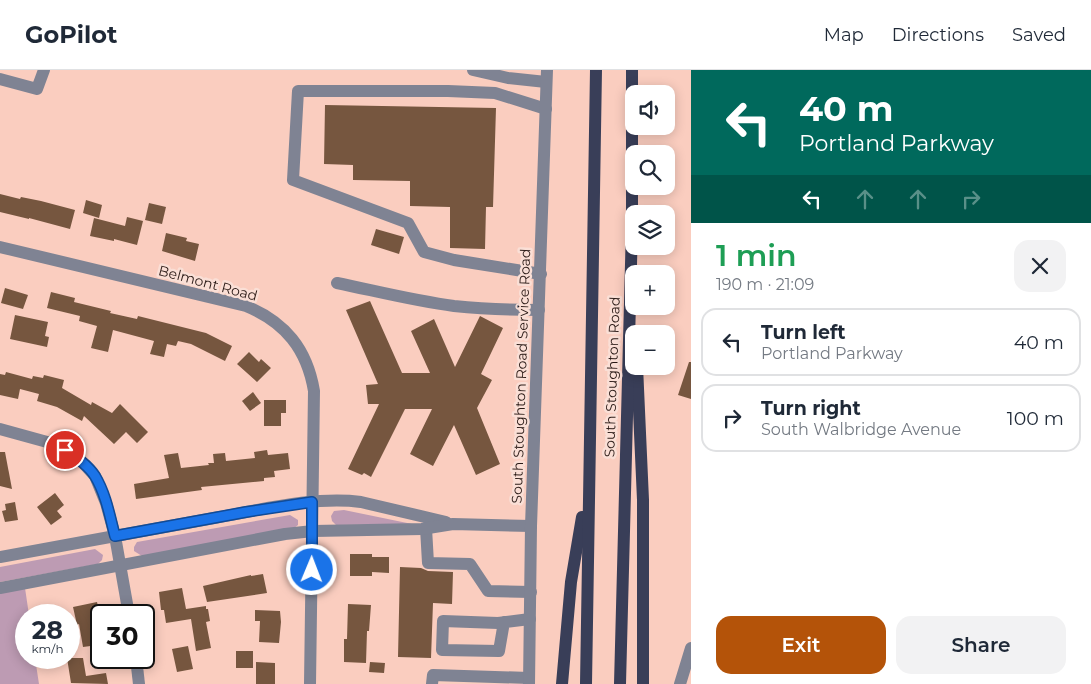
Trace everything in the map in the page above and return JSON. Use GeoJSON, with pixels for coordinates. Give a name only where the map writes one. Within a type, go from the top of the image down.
{"type":"FeatureCollection","features":[{"type":"Feature","properties":{"kind":"main road","name":"South Stoughton Road"},"geometry":{"type":"LineString","coordinates":[[586,684],[596,70]]}},
{"type":"Feature","properties":{"kind":"main road","name":"South Stoughton Road"},"geometry":{"type":"LineString","coordinates":[[632,70],[632,205]]}},
{"type":"Feature","properties":{"kind":"main road","name":"South Stoughton Road"},"geometry":{"type":"LineString","coordinates":[[620,684],[631,255]]}},
{"type":"Feature","properties":{"kind":"main road"},"geometry":{"type":"LineString","coordinates":[[637,375],[642,500],[643,684]]}},
{"type":"Feature","properties":{"kind":"main road"},"geometry":{"type":"LineString","coordinates":[[562,684],[571,582],[589,480]]}},
{"type":"Feature","properties":{"kind":"street"},"geometry":{"type":"LineString","coordinates":[[0,80],[38,90],[44,70]]}},
{"type":"Feature","properties":{"kind":"street"},"geometry":{"type":"LineString","coordinates":[[473,70],[508,78],[546,76]]}},
{"type":"Feature","properties":{"kind":"street","name":"South Stoughton Road Service Road"},"geometry":{"type":"LineString","coordinates":[[529,681],[531,526],[541,274],[546,76]]}},
{"type":"Feature","properties":{"kind":"street"},"geometry":{"type":"LineString","coordinates":[[541,274],[454,260],[424,252],[408,223],[293,180],[298,91],[448,91],[495,93],[546,109]]}},
{"type":"Feature","properties":{"kind":"street","name":"Belmont Road"},"geometry":{"type":"LineString","coordinates":[[0,248],[246,306],[282,327],[300,349],[314,390],[310,684]]}},
{"type":"Feature","properties":{"kind":"street"},"geometry":{"type":"LineString","coordinates":[[337,283],[453,306],[499,310],[539,310]]}},
{"type":"Feature","properties":{"kind":"street"},"geometry":{"type":"LineString","coordinates":[[0,429],[58,445],[83,463],[95,476],[106,502],[115,536],[127,604]]}},
{"type":"Feature","properties":{"kind":"street"},"geometry":{"type":"LineString","coordinates":[[0,557],[246,512],[312,502],[361,502],[453,524]]}},
{"type":"Feature","properties":{"kind":"street"},"geometry":{"type":"LineString","coordinates":[[0,588],[285,534],[313,531],[426,528],[453,524],[531,526]]}},
{"type":"Feature","properties":{"kind":"street"},"geometry":{"type":"LineString","coordinates":[[426,528],[428,563],[470,564],[488,591],[531,592]]}},
{"type":"Feature","properties":{"kind":"street"},"geometry":{"type":"LineString","coordinates":[[504,622],[498,651],[442,650],[443,621],[504,622],[530,619]]}},
{"type":"Feature","properties":{"kind":"street"},"geometry":{"type":"LineString","coordinates":[[680,684],[691,648]]}},
{"type":"Feature","properties":{"kind":"street"},"geometry":{"type":"LineString","coordinates":[[137,669],[139,684]]}},
{"type":"Feature","properties":{"kind":"street"},"geometry":{"type":"LineString","coordinates":[[432,684],[433,675],[529,681]]}},
{"type":"Feature","properties":{"kind":"shaded area"},"geometry":{"type":"Polygon","coordinates":[[[344,510],[412,524],[336,525],[332,521],[331,516],[334,511],[344,510]]]}},
{"type":"Feature","properties":{"kind":"shaded area"},"geometry":{"type":"Polygon","coordinates":[[[290,515],[298,520],[298,525],[294,528],[142,556],[134,551],[137,542],[290,515]]]}},
{"type":"Feature","properties":{"kind":"shaded area"},"geometry":{"type":"Polygon","coordinates":[[[95,549],[103,555],[102,560],[98,564],[0,582],[0,567],[95,549]]]}},
{"type":"Feature","properties":{"kind":"shaded area"},"geometry":{"type":"Polygon","coordinates":[[[25,588],[27,604],[15,604],[15,669],[37,669],[39,684],[0,684],[0,593],[25,588]]]}},
{"type":"Feature","properties":{"kind":"building"},"geometry":{"type":"Polygon","coordinates":[[[325,105],[496,108],[493,207],[486,207],[485,249],[450,248],[450,207],[410,206],[410,181],[353,180],[353,165],[324,164],[325,105]]]}},
{"type":"Feature","properties":{"kind":"building"},"geometry":{"type":"Polygon","coordinates":[[[0,194],[20,199],[21,197],[41,201],[75,210],[70,229],[0,212],[0,194]]]}},
{"type":"Feature","properties":{"kind":"building"},"geometry":{"type":"Polygon","coordinates":[[[86,200],[102,205],[99,218],[83,213],[86,200]]]}},
{"type":"Feature","properties":{"kind":"building"},"geometry":{"type":"Polygon","coordinates":[[[149,203],[166,207],[162,224],[145,220],[149,203]]]}},
{"type":"Feature","properties":{"kind":"building"},"geometry":{"type":"Polygon","coordinates":[[[127,217],[143,221],[137,245],[114,239],[114,241],[90,236],[94,218],[125,226],[127,217]]]}},
{"type":"Feature","properties":{"kind":"building"},"geometry":{"type":"Polygon","coordinates":[[[376,229],[404,237],[399,254],[371,245],[376,229]]]}},
{"type":"Feature","properties":{"kind":"building"},"geometry":{"type":"Polygon","coordinates":[[[166,233],[187,238],[186,241],[199,244],[195,261],[162,251],[166,233]]]}},
{"type":"Feature","properties":{"kind":"building"},"geometry":{"type":"Polygon","coordinates":[[[5,288],[28,295],[23,309],[1,303],[5,288]]]}},
{"type":"Feature","properties":{"kind":"building"},"geometry":{"type":"Polygon","coordinates":[[[51,292],[75,298],[74,302],[111,311],[110,313],[137,319],[138,316],[206,333],[232,346],[225,361],[191,344],[178,341],[176,346],[167,344],[164,357],[150,354],[154,341],[113,330],[108,352],[91,348],[97,326],[79,321],[80,316],[47,308],[51,292]]]}},
{"type":"Feature","properties":{"kind":"building"},"geometry":{"type":"Polygon","coordinates":[[[370,301],[402,373],[430,373],[411,331],[434,319],[455,367],[480,316],[503,328],[481,374],[492,380],[477,408],[500,464],[476,475],[454,425],[433,466],[410,454],[432,409],[405,409],[371,477],[348,469],[379,404],[368,404],[366,385],[378,384],[346,310],[370,301]]]}},
{"type":"Feature","properties":{"kind":"building"},"geometry":{"type":"Polygon","coordinates":[[[15,315],[48,322],[45,336],[49,337],[47,347],[10,339],[15,315]]]}},
{"type":"Feature","properties":{"kind":"building"},"geometry":{"type":"Polygon","coordinates":[[[249,352],[259,362],[261,359],[271,368],[257,382],[237,364],[249,352]]]}},
{"type":"Feature","properties":{"kind":"building"},"geometry":{"type":"Polygon","coordinates":[[[689,362],[691,362],[691,399],[678,395],[689,362]]]}},
{"type":"Feature","properties":{"kind":"building"},"geometry":{"type":"Polygon","coordinates":[[[6,372],[32,379],[33,376],[43,378],[44,375],[64,380],[62,388],[91,405],[92,402],[112,413],[120,404],[148,432],[137,443],[126,432],[114,444],[84,416],[82,421],[57,407],[37,401],[39,394],[20,389],[18,399],[0,395],[0,374],[5,375],[6,372]]]}},
{"type":"Feature","properties":{"kind":"building"},"geometry":{"type":"Polygon","coordinates":[[[253,392],[261,403],[250,411],[242,401],[253,392]]]}},
{"type":"Feature","properties":{"kind":"building"},"geometry":{"type":"Polygon","coordinates":[[[264,400],[286,400],[286,413],[281,413],[281,426],[264,426],[264,400]]]}},
{"type":"Feature","properties":{"kind":"building"},"geometry":{"type":"Polygon","coordinates":[[[267,450],[268,455],[288,453],[290,469],[274,471],[275,477],[264,478],[264,481],[201,487],[202,490],[136,499],[134,484],[169,478],[164,455],[178,453],[181,468],[214,463],[213,454],[225,453],[226,461],[255,458],[254,452],[267,450]]]}},
{"type":"Feature","properties":{"kind":"building"},"geometry":{"type":"Polygon","coordinates":[[[0,452],[5,452],[12,489],[0,486],[0,452]]]}},
{"type":"Feature","properties":{"kind":"building"},"geometry":{"type":"Polygon","coordinates":[[[55,493],[64,505],[57,511],[62,517],[51,525],[37,507],[55,493]]]}},
{"type":"Feature","properties":{"kind":"building"},"geometry":{"type":"Polygon","coordinates":[[[15,502],[18,520],[5,522],[2,511],[6,510],[5,504],[15,502]]]}},
{"type":"Feature","properties":{"kind":"building"},"geometry":{"type":"Polygon","coordinates":[[[350,554],[372,554],[372,557],[389,557],[389,573],[372,572],[372,576],[350,576],[350,554]]]}},
{"type":"Feature","properties":{"kind":"building"},"geometry":{"type":"Polygon","coordinates":[[[400,567],[453,572],[452,604],[433,603],[431,658],[398,657],[400,567]]]}},
{"type":"Feature","properties":{"kind":"building"},"geometry":{"type":"Polygon","coordinates":[[[263,574],[267,593],[207,602],[203,586],[263,574]]]}},
{"type":"Feature","properties":{"kind":"building"},"geometry":{"type":"Polygon","coordinates":[[[182,588],[186,609],[206,606],[206,609],[208,609],[210,621],[206,622],[211,648],[196,651],[191,619],[166,623],[164,610],[161,610],[159,592],[182,588]]]}},
{"type":"Feature","properties":{"kind":"building"},"geometry":{"type":"Polygon","coordinates":[[[97,602],[97,604],[90,604],[90,646],[83,647],[80,630],[80,606],[97,602]]]}},
{"type":"Feature","properties":{"kind":"building"},"geometry":{"type":"Polygon","coordinates":[[[348,604],[371,605],[369,631],[367,631],[366,663],[344,662],[344,639],[347,639],[348,604]]]}},
{"type":"Feature","properties":{"kind":"building"},"geometry":{"type":"Polygon","coordinates":[[[255,610],[280,611],[279,643],[259,642],[260,621],[255,621],[255,610]]]}},
{"type":"Feature","properties":{"kind":"building"},"geometry":{"type":"Polygon","coordinates":[[[188,646],[193,669],[177,672],[172,649],[188,646]]]}},
{"type":"Feature","properties":{"kind":"building"},"geometry":{"type":"Polygon","coordinates":[[[236,651],[253,651],[253,668],[236,668],[236,651]]]}},
{"type":"Feature","properties":{"kind":"building"},"geometry":{"type":"Polygon","coordinates":[[[80,658],[83,658],[86,676],[106,673],[108,684],[71,683],[69,669],[80,669],[80,658]]]}},
{"type":"Feature","properties":{"kind":"building"},"geometry":{"type":"Polygon","coordinates":[[[256,662],[275,663],[275,684],[256,684],[256,662]]]}},
{"type":"Feature","properties":{"kind":"building"},"geometry":{"type":"Polygon","coordinates":[[[370,662],[385,663],[384,673],[369,672],[370,662]]]}},
{"type":"Feature","properties":{"kind":"route"},"geometry":{"type":"LineString","coordinates":[[65,450],[83,463],[95,476],[106,502],[115,536],[312,502],[312,570]]}}]}
